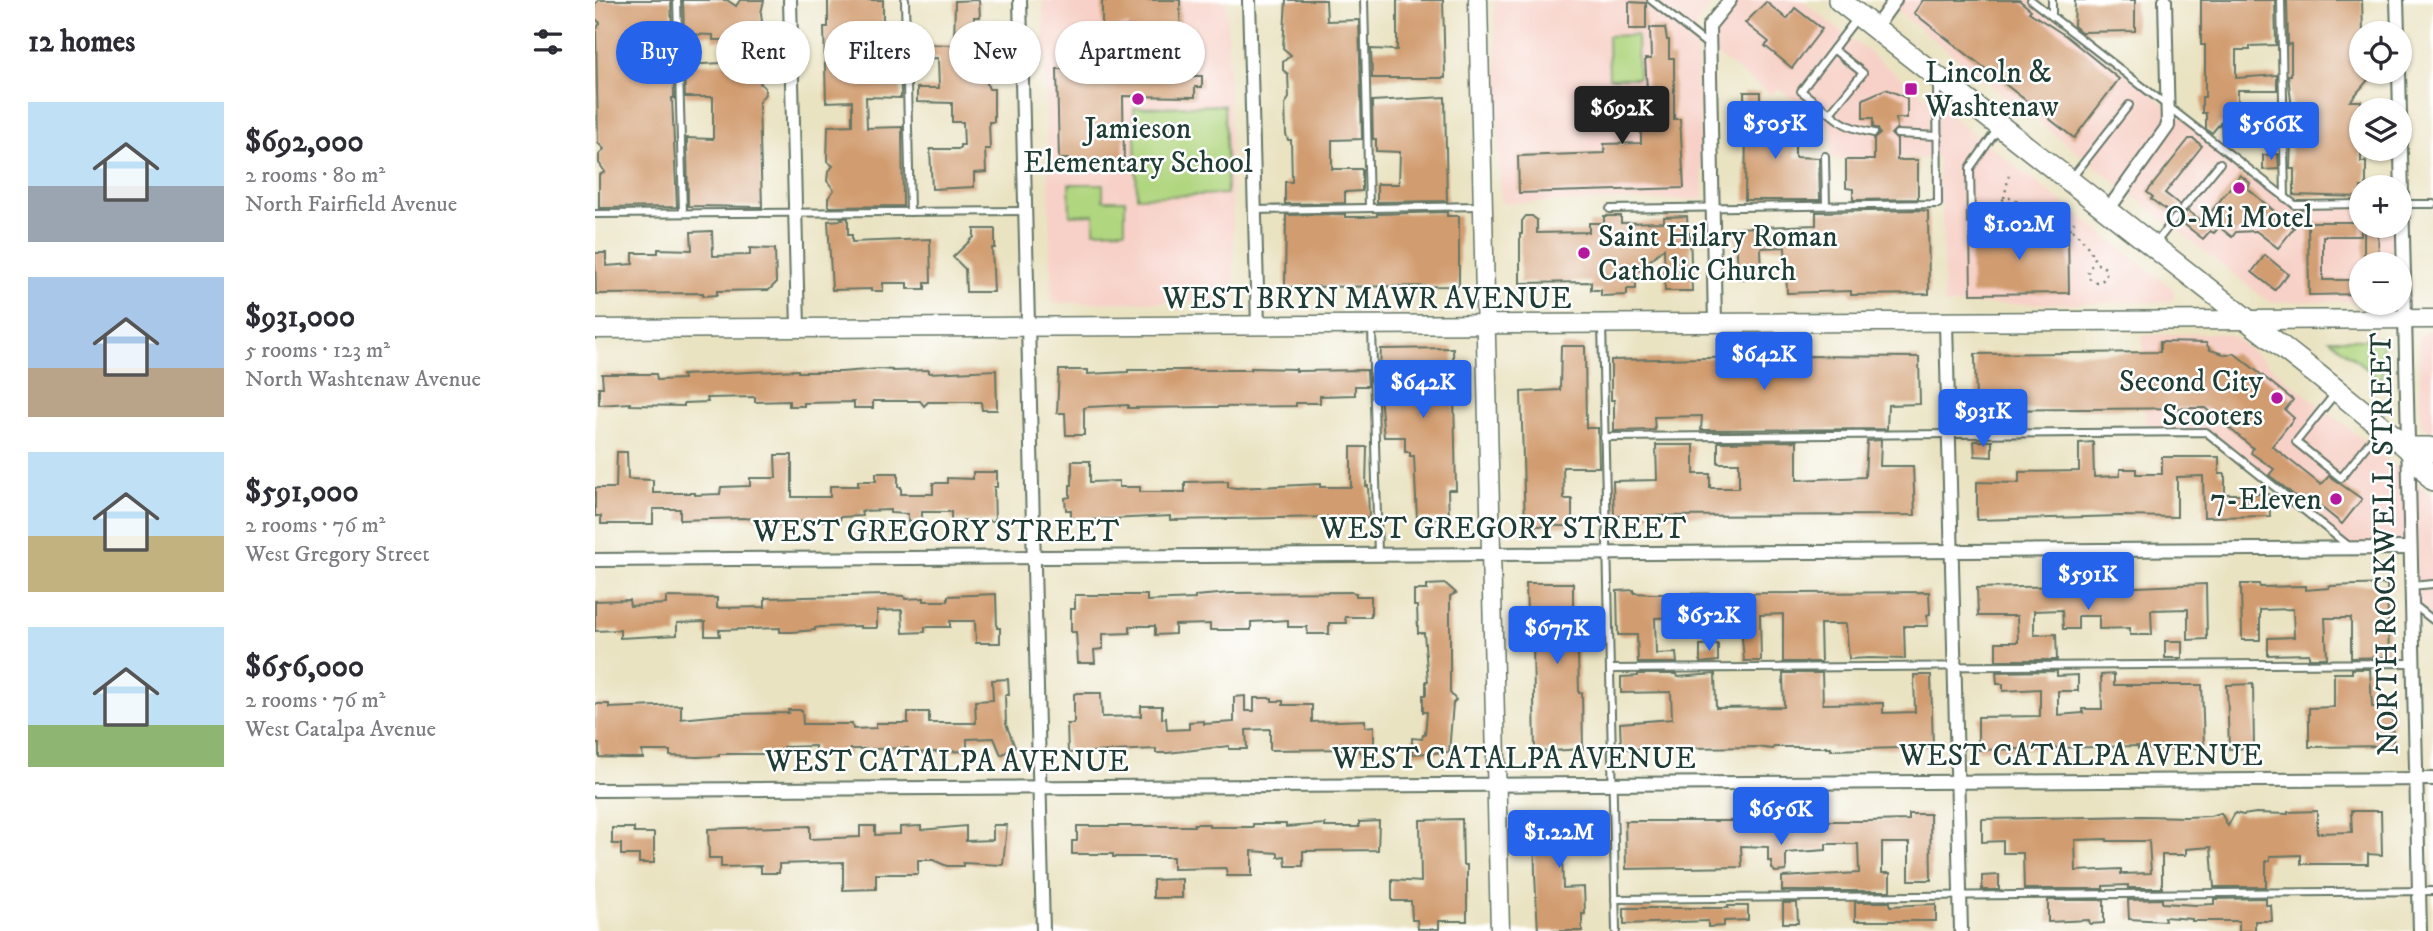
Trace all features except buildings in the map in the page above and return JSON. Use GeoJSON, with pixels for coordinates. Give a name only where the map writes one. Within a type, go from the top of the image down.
{"type":"FeatureCollection","features":[{"type":"Feature","properties":{"kind":"main road"},"geometry":{"type":"LineString","coordinates":[[1839,0],[2408,448],[2433,480]]}},
{"type":"Feature","properties":{"kind":"main road"},"geometry":{"type":"LineString","coordinates":[[2408,448],[2429,448],[2433,452]]}},
{"type":"Feature","properties":{"kind":"street"},"geometry":{"type":"LineString","coordinates":[[790,0],[798,328]]}},
{"type":"Feature","properties":{"kind":"street"},"geometry":{"type":"LineString","coordinates":[[1020,0],[1042,931]]}},
{"type":"Feature","properties":{"kind":"street"},"geometry":{"type":"LineString","coordinates":[[1249,0],[1258,326]]}},
{"type":"Feature","properties":{"kind":"street"},"geometry":{"type":"LineString","coordinates":[[1478,0],[1500,931]]}},
{"type":"Feature","properties":{"kind":"street"},"geometry":{"type":"LineString","coordinates":[[1716,324],[1709,26],[1730,0]]}},
{"type":"Feature","properties":{"kind":"street"},"geometry":{"type":"LineString","coordinates":[[1867,21],[1895,0]]}},
{"type":"Feature","properties":{"kind":"street"},"geometry":{"type":"LineString","coordinates":[[2108,210],[2168,126],[2165,0]]}},
{"type":"Feature","properties":{"kind":"street"},"geometry":{"type":"LineString","coordinates":[[2397,0],[2398,21]]}},
{"type":"Feature","properties":{"kind":"street","name":"NORTH ROCKWELL STREET"},"geometry":{"type":"LineString","coordinates":[[2399,84],[2401,175]]}},
{"type":"Feature","properties":{"kind":"street","name":"NORTH ROCKWELL STREET"},"geometry":{"type":"LineString","coordinates":[[2402,238],[2420,931]]}},
{"type":"Feature","properties":{"kind":"street","name":"WEST BRYN MAWR AVENUE"},"geometry":{"type":"LineString","coordinates":[[595,329],[2433,319]]}},
{"type":"Feature","properties":{"kind":"street"},"geometry":{"type":"LineString","coordinates":[[1946,322],[1961,931]]}},
{"type":"Feature","properties":{"kind":"street","name":"WEST GREGORY STREET"},"geometry":{"type":"LineString","coordinates":[[595,560],[2410,548]]}},
{"type":"Feature","properties":{"kind":"street","name":"WEST CATALPA AVENUE"},"geometry":{"type":"LineString","coordinates":[[595,790],[2433,779]]}},
{"type":"Feature","properties":{"kind":"lane"},"geometry":{"type":"LineString","coordinates":[[677,0],[683,213]]}},
{"type":"Feature","properties":{"kind":"lane"},"geometry":{"type":"LineString","coordinates":[[905,0],[910,212]]}},
{"type":"Feature","properties":{"kind":"lane"},"geometry":{"type":"LineString","coordinates":[[1364,0],[1369,208]]}},
{"type":"Feature","properties":{"kind":"lane"},"geometry":{"type":"LineString","coordinates":[[1651,0],[1709,46]]}},
{"type":"Feature","properties":{"kind":"lane"},"geometry":{"type":"LineString","coordinates":[[2031,0],[2295,205],[2349,204]]}},
{"type":"Feature","properties":{"kind":"lane"},"geometry":{"type":"LineString","coordinates":[[2052,0],[2052,16]]}},
{"type":"Feature","properties":{"kind":"lane"},"geometry":{"type":"LineString","coordinates":[[2281,0],[2285,198]]}},
{"type":"Feature","properties":{"kind":"lane"},"geometry":{"type":"LineString","coordinates":[[1867,21],[1833,49],[1801,91],[1841,123],[1853,129],[1874,133]]}},
{"type":"Feature","properties":{"kind":"lane"},"geometry":{"type":"LineString","coordinates":[[1830,113],[1863,73],[1833,49]]}},
{"type":"Feature","properties":{"kind":"lane"},"geometry":{"type":"LineString","coordinates":[[1610,209],[1938,204],[1937,76]]}},
{"type":"Feature","properties":{"kind":"lane"},"geometry":{"type":"LineString","coordinates":[[2070,180],[2129,105]]}},
{"type":"Feature","properties":{"kind":"lane"},"geometry":{"type":"LineString","coordinates":[[1971,221],[1971,168],[2000,125]]}},
{"type":"Feature","properties":{"kind":"lane"},"geometry":{"type":"LineString","coordinates":[[1897,134],[1938,135]]}},
{"type":"Feature","properties":{"kind":"lane"},"geometry":{"type":"LineString","coordinates":[[1825,156],[1826,205]]}},
{"type":"Feature","properties":{"kind":"lane"},"geometry":{"type":"LineString","coordinates":[[2184,207],[2220,163]]}},
{"type":"Feature","properties":{"kind":"lane"},"geometry":{"type":"LineString","coordinates":[[2412,204],[2433,204]]}},
{"type":"Feature","properties":{"kind":"lane"},"geometry":{"type":"LineString","coordinates":[[1255,210],[1482,206]]}},
{"type":"Feature","properties":{"kind":"lane"},"geometry":{"type":"LineString","coordinates":[[595,214],[1026,211]]}},
{"type":"Feature","properties":{"kind":"lane"},"geometry":{"type":"LineString","coordinates":[[2153,246],[2175,218]]}},
{"type":"Feature","properties":{"kind":"lane"},"geometry":{"type":"LineString","coordinates":[[1602,324],[1616,931]]}},
{"type":"Feature","properties":{"kind":"lane"},"geometry":{"type":"LineString","coordinates":[[1372,326],[1378,555]]}},
{"type":"Feature","properties":{"kind":"lane"},"geometry":{"type":"LineString","coordinates":[[2337,391],[2296,442],[2341,478],[2382,427]]}},
{"type":"Feature","properties":{"kind":"lane"},"geometry":{"type":"LineString","coordinates":[[1604,437],[2206,432],[2350,548]]}},
{"type":"Feature","properties":{"kind":"lane"},"geometry":{"type":"LineString","coordinates":[[2411,586],[2433,584]]}},
{"type":"Feature","properties":{"kind":"lane"},"geometry":{"type":"LineString","coordinates":[[2412,604],[2433,620]]}},
{"type":"Feature","properties":{"kind":"lane"},"geometry":{"type":"LineString","coordinates":[[1610,669],[2413,663]]}},
{"type":"Feature","properties":{"kind":"lane"},"geometry":{"type":"LineString","coordinates":[[1615,899],[2433,891]]}},
{"type":"Feature","properties":{"kind":"path"},"geometry":{"type":"LineString","coordinates":[[2004,198],[2016,200],[2021,207],[2021,213],[2010,222],[1999,218],[1997,207],[2004,198],[2010,171]]}},
{"type":"Feature","properties":{"kind":"path"},"geometry":{"type":"LineString","coordinates":[[2021,213],[2052,218],[2070,229],[2090,248],[2096,264]]}},
{"type":"Feature","properties":{"kind":"path"},"geometry":{"type":"LineString","coordinates":[[2070,229],[2074,222]]}},
{"type":"Feature","properties":{"kind":"path"},"geometry":{"type":"LineString","coordinates":[[2096,264],[2106,271],[2105,277],[2098,282],[2089,280],[2087,274],[2090,266],[2096,264]]}},
{"type":"Feature","properties":{"kind":"shaded area","name":"Jamieson Elementary School"},"geometry":{"type":"Polygon","coordinates":[[[1043,0],[1226,0],[1235,301],[1052,303],[1043,0]]]}},
{"type":"Feature","properties":{"kind":"shaded area"},"geometry":{"type":"Polygon","coordinates":[[[1494,0],[1715,0],[1696,24],[1703,199],[1501,203],[1494,0]]]}},
{"type":"Feature","properties":{"kind":"shaded area"},"geometry":{"type":"Polygon","coordinates":[[[1729,0],[1801,0],[2172,288],[2175,297],[2169,302],[1944,305],[1942,204],[1938,204],[1938,158],[1831,159],[1831,130],[1778,88],[1771,95],[1710,50],[1709,27],[1729,0]]]}},
{"type":"Feature","properties":{"kind":"shaded area"},"geometry":{"type":"Polygon","coordinates":[[[1883,0],[2032,0],[2294,205],[2349,204],[2349,238],[2395,238],[2394,252],[2349,252],[2349,301],[2269,302],[1883,0]]]}},
{"type":"Feature","properties":{"kind":"shaded area"},"geometry":{"type":"Polygon","coordinates":[[[2424,331],[2433,331],[2433,435],[2421,423],[2420,413],[2419,336],[2424,331]]]}},
{"type":"Feature","properties":{"kind":"shaded area"},"geometry":{"type":"Polygon","coordinates":[[[2228,334],[2240,342],[2433,496],[2433,619],[2407,599],[2405,551],[2355,551],[2209,432],[2146,432],[2143,335],[2228,334]]]}},
{"type":"Feature","properties":{"kind":"green space"},"geometry":{"type":"Polygon","coordinates":[[[1637,35],[1638,78],[1609,78],[1608,36],[1637,35]]]}},
{"type":"Feature","properties":{"kind":"green space"},"geometry":{"type":"Polygon","coordinates":[[[1224,105],[1227,194],[1137,197],[1134,108],[1224,105]]]}},
{"type":"Feature","properties":{"kind":"green space"},"geometry":{"type":"Polygon","coordinates":[[[1069,184],[1103,184],[1103,200],[1125,200],[1125,230],[1094,231],[1094,214],[1070,215],[1069,184]]]}},
{"type":"Feature","properties":{"kind":"green space"},"geometry":{"type":"Polygon","coordinates":[[[2330,339],[2382,339],[2382,381],[2330,339]]]}},
{"type":"Feature","properties":{"kind":"place","name":"Lincoln & Washtenaw"},"geometry":{"type":"Point","coordinates":[1911,89]}},
{"type":"Feature","properties":{"kind":"place","name":"Jamieson Elementary School"},"geometry":{"type":"Point","coordinates":[1138,99]}},
{"type":"Feature","properties":{"kind":"place","name":"O-Mi Motel"},"geometry":{"type":"Point","coordinates":[2239,188]}},
{"type":"Feature","properties":{"kind":"place","name":"Saint Hilary Roman Catholic Church"},"geometry":{"type":"Point","coordinates":[1584,253]}},
{"type":"Feature","properties":{"kind":"place","name":"Second City Scooters"},"geometry":{"type":"Point","coordinates":[2277,398]}},
{"type":"Feature","properties":{"kind":"place","name":"7-Eleven"},"geometry":{"type":"Point","coordinates":[2336,499]}}]}
